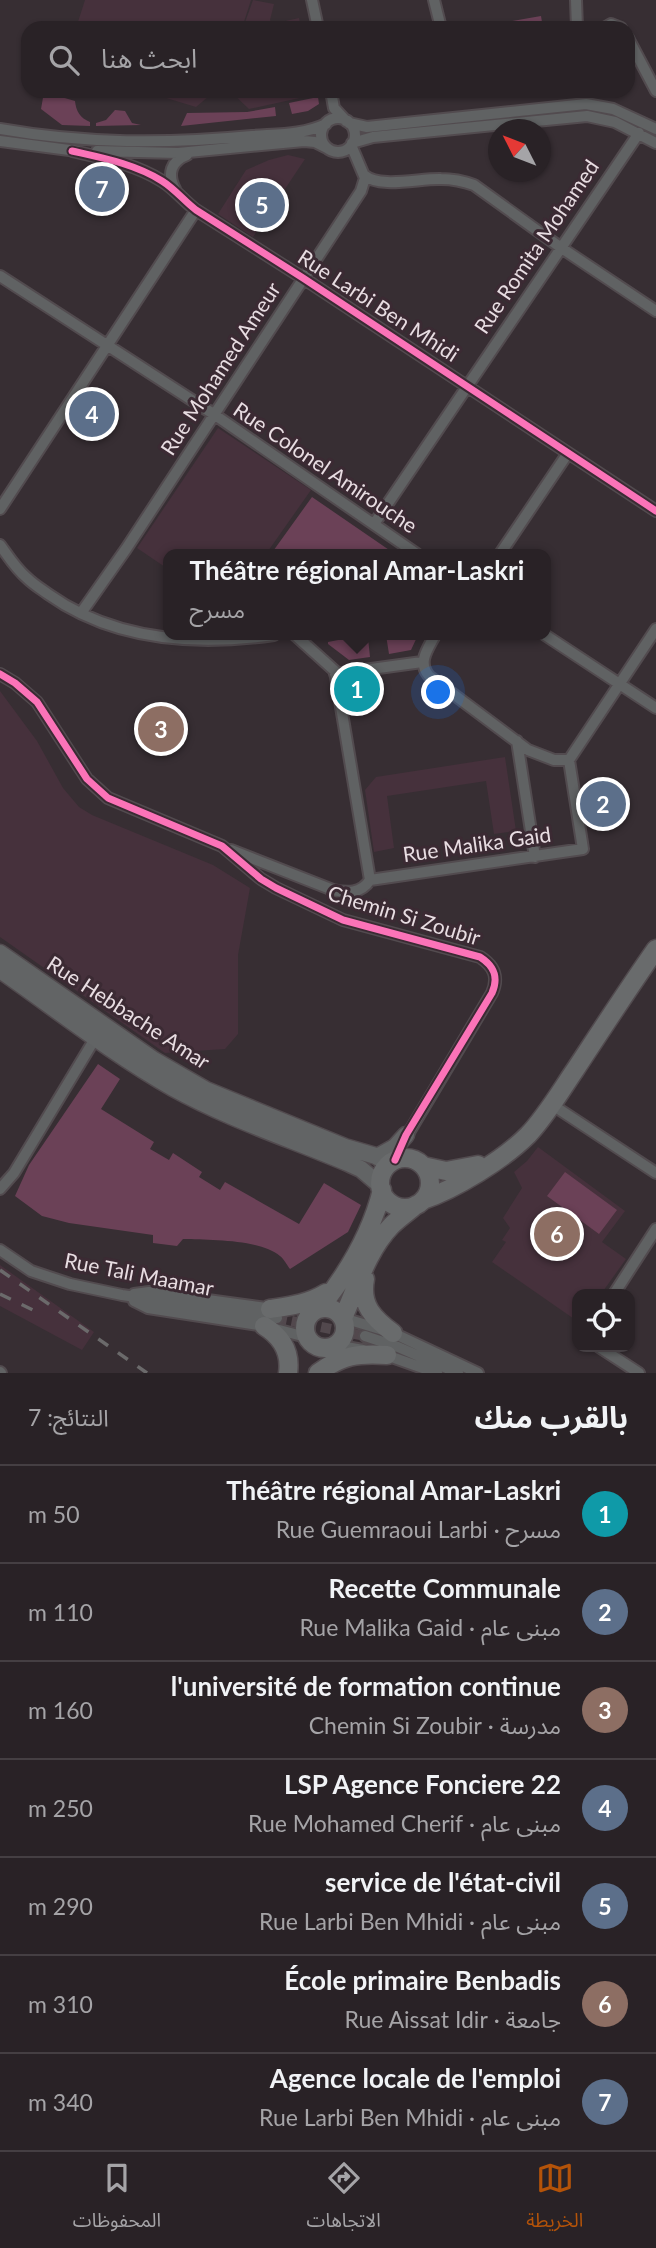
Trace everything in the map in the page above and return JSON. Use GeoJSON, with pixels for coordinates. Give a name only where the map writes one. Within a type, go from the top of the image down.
{"type":"FeatureCollection","features":[{"type":"Feature","properties":{"kind":"main road","name":"Rue Hebbache Amar"},"geometry":{"type":"LineString","coordinates":[[0,953],[154,1060],[206,1090],[345,1147],[388,1159]]}},
{"type":"Feature","properties":{"kind":"main road"},"geometry":{"type":"LineString","coordinates":[[382,1188],[385,1196],[396,1205],[410,1207],[502,1157],[528,1135],[653,960]]}},
{"type":"Feature","properties":{"kind":"main road","name":"Rue Hebbache Amar"},"geometry":{"type":"LineString","coordinates":[[0,970],[140,1068],[200,1102],[361,1169],[382,1188]]}},
{"type":"Feature","properties":{"kind":"main road"},"geometry":{"type":"LineString","coordinates":[[319,1309],[340,1283],[371,1229],[382,1188],[383,1172],[395,1147],[406,1135]]}},
{"type":"Feature","properties":{"kind":"main road"},"geometry":{"type":"LineString","coordinates":[[388,1159],[410,1158],[424,1166],[446,1171],[472,1167],[502,1157]]}},
{"type":"Feature","properties":{"kind":"main road"},"geometry":{"type":"LineString","coordinates":[[343,1318],[365,1268],[391,1226],[419,1203],[430,1187],[430,1179],[424,1166]]}},
{"type":"Feature","properties":{"kind":"main road"},"geometry":{"type":"LineString","coordinates":[[365,1268],[366,1303],[373,1316],[393,1334]]}},
{"type":"Feature","properties":{"kind":"main road"},"geometry":{"type":"LineString","coordinates":[[289,1373],[285,1346],[273,1332],[270,1318],[314,1300],[340,1283]]}},
{"type":"Feature","properties":{"kind":"main road"},"geometry":{"type":"LineString","coordinates":[[289,1373],[306,1336],[305,1323],[313,1312],[330,1308],[343,1318],[344,1338],[328,1349],[308,1373]]}},
{"type":"Feature","properties":{"kind":"main road"},"geometry":{"type":"LineString","coordinates":[[306,1336],[315,1346],[328,1349]]}},
{"type":"Feature","properties":{"kind":"main road"},"geometry":{"type":"LineString","coordinates":[[318,1373],[341,1359],[358,1354],[387,1355]]}},
{"type":"Feature","properties":{"kind":"street"},"geometry":{"type":"LineString","coordinates":[[312,0],[316,21]]}},
{"type":"Feature","properties":{"kind":"street"},"geometry":{"type":"LineString","coordinates":[[434,0],[439,21]]}},
{"type":"Feature","properties":{"kind":"street"},"geometry":{"type":"LineString","coordinates":[[576,0],[577,21]]}},
{"type":"Feature","properties":{"kind":"street"},"geometry":{"type":"LineString","coordinates":[[635,51],[656,91]]}},
{"type":"Feature","properties":{"kind":"street"},"geometry":{"type":"LineString","coordinates":[[332,98],[334,108],[347,122],[354,135],[351,144],[364,175],[381,182]]}},
{"type":"Feature","properties":{"kind":"street"},"geometry":{"type":"LineString","coordinates":[[586,98],[587,110]]}},
{"type":"Feature","properties":{"kind":"street"},"geometry":{"type":"LineString","coordinates":[[334,108],[321,136],[331,150],[343,151],[351,144],[373,137],[587,110]]}},
{"type":"Feature","properties":{"kind":"street"},"geometry":{"type":"LineString","coordinates":[[0,129],[81,140],[171,142],[292,132],[339,118],[367,127],[587,110],[615,122],[656,129]]}},
{"type":"Feature","properties":{"kind":"street"},"geometry":{"type":"LineString","coordinates":[[641,127],[656,143]]}},
{"type":"Feature","properties":{"kind":"street","name":"Rue Romita Mohamed"},"geometry":{"type":"LineString","coordinates":[[374,524],[641,127]]}},
{"type":"Feature","properties":{"kind":"street"},"geometry":{"type":"LineString","coordinates":[[358,162],[359,151],[365,142],[373,137]]}},
{"type":"Feature","properties":{"kind":"street"},"geometry":{"type":"LineString","coordinates":[[0,141],[72,151],[145,154],[304,141],[315,142],[358,162]]}},
{"type":"Feature","properties":{"kind":"street","name":"Rue Larbi Ben Mhidi"},"geometry":{"type":"LineString","coordinates":[[72,151],[117,161],[163,181],[196,210],[656,511]]}},
{"type":"Feature","properties":{"kind":"street"},"geometry":{"type":"LineString","coordinates":[[178,195],[172,183],[171,169],[178,159],[193,152]]}},
{"type":"Feature","properties":{"kind":"street","name":"Rue Mohamed Ameur"},"geometry":{"type":"LineString","coordinates":[[81,613],[215,415],[361,191],[364,175]]}},
{"type":"Feature","properties":{"kind":"street"},"geometry":{"type":"LineString","coordinates":[[361,191],[370,184],[381,182],[439,178],[474,185],[656,311]]}},
{"type":"Feature","properties":{"kind":"street"},"geometry":{"type":"LineString","coordinates":[[0,509],[196,210]]}},
{"type":"Feature","properties":{"kind":"street","name":"Rue Colonel Amirouche"},"geometry":{"type":"LineString","coordinates":[[0,276],[215,415],[410,549]]}},
{"type":"Feature","properties":{"kind":"street"},"geometry":{"type":"LineString","coordinates":[[503,549],[568,453]]}},
{"type":"Feature","properties":{"kind":"street"},"geometry":{"type":"LineString","coordinates":[[0,545],[27,579],[61,603],[121,629],[163,637]]}},
{"type":"Feature","properties":{"kind":"street"},"geometry":{"type":"LineString","coordinates":[[433,640],[422,662],[429,676],[538,756],[569,760],[656,629]]}},
{"type":"Feature","properties":{"kind":"street"},"geometry":{"type":"LineString","coordinates":[[551,639],[656,708]]}},
{"type":"Feature","properties":{"kind":"street"},"geometry":{"type":"LineString","coordinates":[[301,640],[333,668],[335,674],[370,878]]}},
{"type":"Feature","properties":{"kind":"street"},"geometry":{"type":"LineString","coordinates":[[335,674],[422,662]]}},
{"type":"Feature","properties":{"kind":"street","name":"Chemin Si Zoubir"},"geometry":{"type":"LineString","coordinates":[[0,674],[37,702],[87,779],[108,797],[222,846],[254,874],[276,888],[343,920],[480,957],[490,964],[495,972],[496,984],[492,993],[406,1135]]}},
{"type":"Feature","properties":{"kind":"street"},"geometry":{"type":"LineString","coordinates":[[517,741],[535,857]]}},
{"type":"Feature","properties":{"kind":"street","name":"Rue Malika Gaid"},"geometry":{"type":"LineString","coordinates":[[222,846],[346,893],[361,890],[370,878],[583,849],[569,760]]}},
{"type":"Feature","properties":{"kind":"street"},"geometry":{"type":"LineString","coordinates":[[0,1189],[14,1173],[96,1037]]}},
{"type":"Feature","properties":{"kind":"street"},"geometry":{"type":"LineString","coordinates":[[551,1104],[656,1173]]}},
{"type":"Feature","properties":{"kind":"street"},"geometry":{"type":"LineString","coordinates":[[617,1289],[656,1229]]}},
{"type":"Feature","properties":{"kind":"street","name":"Rue Tali Maamar"},"geometry":{"type":"LineString","coordinates":[[0,1250],[31,1271],[44,1276],[122,1295]]}},
{"type":"Feature","properties":{"kind":"street"},"geometry":{"type":"LineString","coordinates":[[122,1295],[149,1292],[270,1318],[306,1336]]}},
{"type":"Feature","properties":{"kind":"street"},"geometry":{"type":"LineString","coordinates":[[122,1295],[148,1308],[270,1318],[319,1309]]}},
{"type":"Feature","properties":{"kind":"street"},"geometry":{"type":"LineString","coordinates":[[343,1318],[393,1334],[478,1373]]}},
{"type":"Feature","properties":{"kind":"street"},"geometry":{"type":"LineString","coordinates":[[365,1336],[458,1373]]}},
{"type":"Feature","properties":{"kind":"street"},"geometry":{"type":"LineString","coordinates":[[328,1349],[346,1347],[387,1355],[437,1373]]}},
{"type":"Feature","properties":{"kind":"street"},"geometry":{"type":"LineString","coordinates":[[607,1352],[639,1373]]}},
{"type":"Feature","properties":{"kind":"shaded area"},"geometry":{"type":"Polygon","coordinates":[[[85,0],[251,0],[244,21],[78,21],[85,0]]]}},
{"type":"Feature","properties":{"kind":"shaded area"},"geometry":{"type":"Polygon","coordinates":[[[253,0],[274,4],[270,21],[246,21],[253,0]]]}},
{"type":"Feature","properties":{"kind":"shaded area"},"geometry":{"type":"Polygon","coordinates":[[[541,16],[542,21],[512,21],[541,16]]]}},
{"type":"Feature","properties":{"kind":"shaded area"},"geometry":{"type":"Polygon","coordinates":[[[43,98],[75,101],[79,114],[90,122],[90,126],[62,125],[41,109],[43,98]]]}},
{"type":"Feature","properties":{"kind":"shaded area"},"geometry":{"type":"Polygon","coordinates":[[[166,98],[207,98],[196,107],[166,98]]]}},
{"type":"Feature","properties":{"kind":"shaded area"},"geometry":{"type":"Polygon","coordinates":[[[237,98],[300,98],[249,109],[237,98]]]}},
{"type":"Feature","properties":{"kind":"shaded area"},"geometry":{"type":"Polygon","coordinates":[[[318,98],[319,104],[308,111],[292,114],[289,103],[318,98]]]}},
{"type":"Feature","properties":{"kind":"shaded area"},"geometry":{"type":"Polygon","coordinates":[[[275,107],[276,116],[181,126],[187,113],[247,112],[275,107]]]}},
{"type":"Feature","properties":{"kind":"shaded area"},"geometry":{"type":"Polygon","coordinates":[[[115,110],[125,111],[132,123],[141,125],[96,126],[96,123],[106,120],[115,110]]]}},
{"type":"Feature","properties":{"kind":"shaded area"},"geometry":{"type":"Polygon","coordinates":[[[288,155],[305,159],[253,237],[218,214],[246,170],[288,155]]]}},
{"type":"Feature","properties":{"kind":"shaded area"},"geometry":{"type":"Polygon","coordinates":[[[218,428],[311,490],[270,549],[163,549],[163,566],[137,548],[218,428]]]}},
{"type":"Feature","properties":{"kind":"shaded area"},"geometry":{"type":"Polygon","coordinates":[[[312,497],[388,549],[275,549],[312,497]]]}},
{"type":"Feature","properties":{"kind":"shaded area"},"geometry":{"type":"Polygon","coordinates":[[[368,640],[370,657],[349,660],[328,642],[368,640]]]}},
{"type":"Feature","properties":{"kind":"shaded area"},"geometry":{"type":"Polygon","coordinates":[[[387,640],[416,640],[411,650],[389,654],[387,640]]]}},
{"type":"Feature","properties":{"kind":"shaded area"},"geometry":{"type":"Polygon","coordinates":[[[0,691],[37,741],[63,788],[79,807],[92,815],[213,865],[250,888],[238,955],[238,1034],[225,1049],[165,1053],[0,937],[0,691]]]}},
{"type":"Feature","properties":{"kind":"shaded area"},"geometry":{"type":"Polygon","coordinates":[[[505,757],[516,831],[494,834],[486,781],[387,796],[394,848],[374,852],[365,790],[376,777],[505,757]]]}},
{"type":"Feature","properties":{"kind":"shaded area"},"geometry":{"type":"Polygon","coordinates":[[[98,1064],[120,1079],[101,1109],[154,1142],[150,1149],[169,1160],[173,1153],[202,1172],[199,1177],[220,1190],[225,1182],[299,1224],[324,1183],[361,1205],[348,1232],[290,1269],[281,1257],[271,1250],[247,1243],[183,1239],[177,1246],[153,1243],[153,1235],[69,1223],[42,1216],[15,1196],[29,1165],[98,1064]]]}},
{"type":"Feature","properties":{"kind":"shaded area"},"geometry":{"type":"Polygon","coordinates":[[[538,1147],[625,1211],[602,1242],[626,1259],[605,1289],[572,1289],[572,1318],[492,1262],[506,1242],[502,1240],[510,1228],[503,1218],[522,1188],[514,1172],[538,1147]]]}},
{"type":"Feature","properties":{"kind":"shaded area"},"geometry":{"type":"Polygon","coordinates":[[[565,1172],[617,1210],[599,1234],[547,1196],[565,1172]]]}},
{"type":"Feature","properties":{"kind":"shaded area"},"geometry":{"type":"Polygon","coordinates":[[[0,1265],[94,1332],[82,1350],[0,1306],[0,1265]]]}},
{"type":"Feature","properties":{"kind":"tunnel"},"geometry":{"type":"LineString","coordinates":[[277,1318],[365,1336]]}},
{"type":"Feature","properties":{"kind":"railway"},"geometry":{"type":"LineString","coordinates":[[0,1270],[147,1373]]}},
{"type":"Feature","properties":{"kind":"railway"},"geometry":{"type":"LineString","coordinates":[[0,1294],[35,1311]]}},
{"type":"Feature","properties":{"kind":"cycle path"},"geometry":{"type":"LineString","coordinates":[[72,151],[130,166],[162,181],[196,210],[656,511]]}},
{"type":"Feature","properties":{"kind":"cycle path"},"geometry":{"type":"LineString","coordinates":[[0,674],[37,702],[87,779],[108,798],[222,846],[261,879],[343,920],[480,957],[489,964],[495,977],[492,993],[406,1135],[395,1160]]}},
{"type":"Feature","properties":{"kind":"place","name":"Agence locale de l'emploi"},"geometry":{"type":"Point","coordinates":[102,189]}},
{"type":"Feature","properties":{"kind":"place","name":"service de l'état-civil"},"geometry":{"type":"Point","coordinates":[262,205]}},
{"type":"Feature","properties":{"kind":"place","name":"22 LSP Agence Fonciere"},"geometry":{"type":"Point","coordinates":[92,414]}},
{"type":"Feature","properties":{"kind":"place","name":"Théâtre régional Amar-Laskri"},"geometry":{"type":"Point","coordinates":[357,689]}},
{"type":"Feature","properties":{"kind":"place","name":"l'université de formation continue"},"geometry":{"type":"Point","coordinates":[161,729]}},
{"type":"Feature","properties":{"kind":"place","name":"Recette Communale"},"geometry":{"type":"Point","coordinates":[603,804]}},
{"type":"Feature","properties":{"kind":"place","name":"École primaire Benbadis"},"geometry":{"type":"Point","coordinates":[557,1234]}}]}
